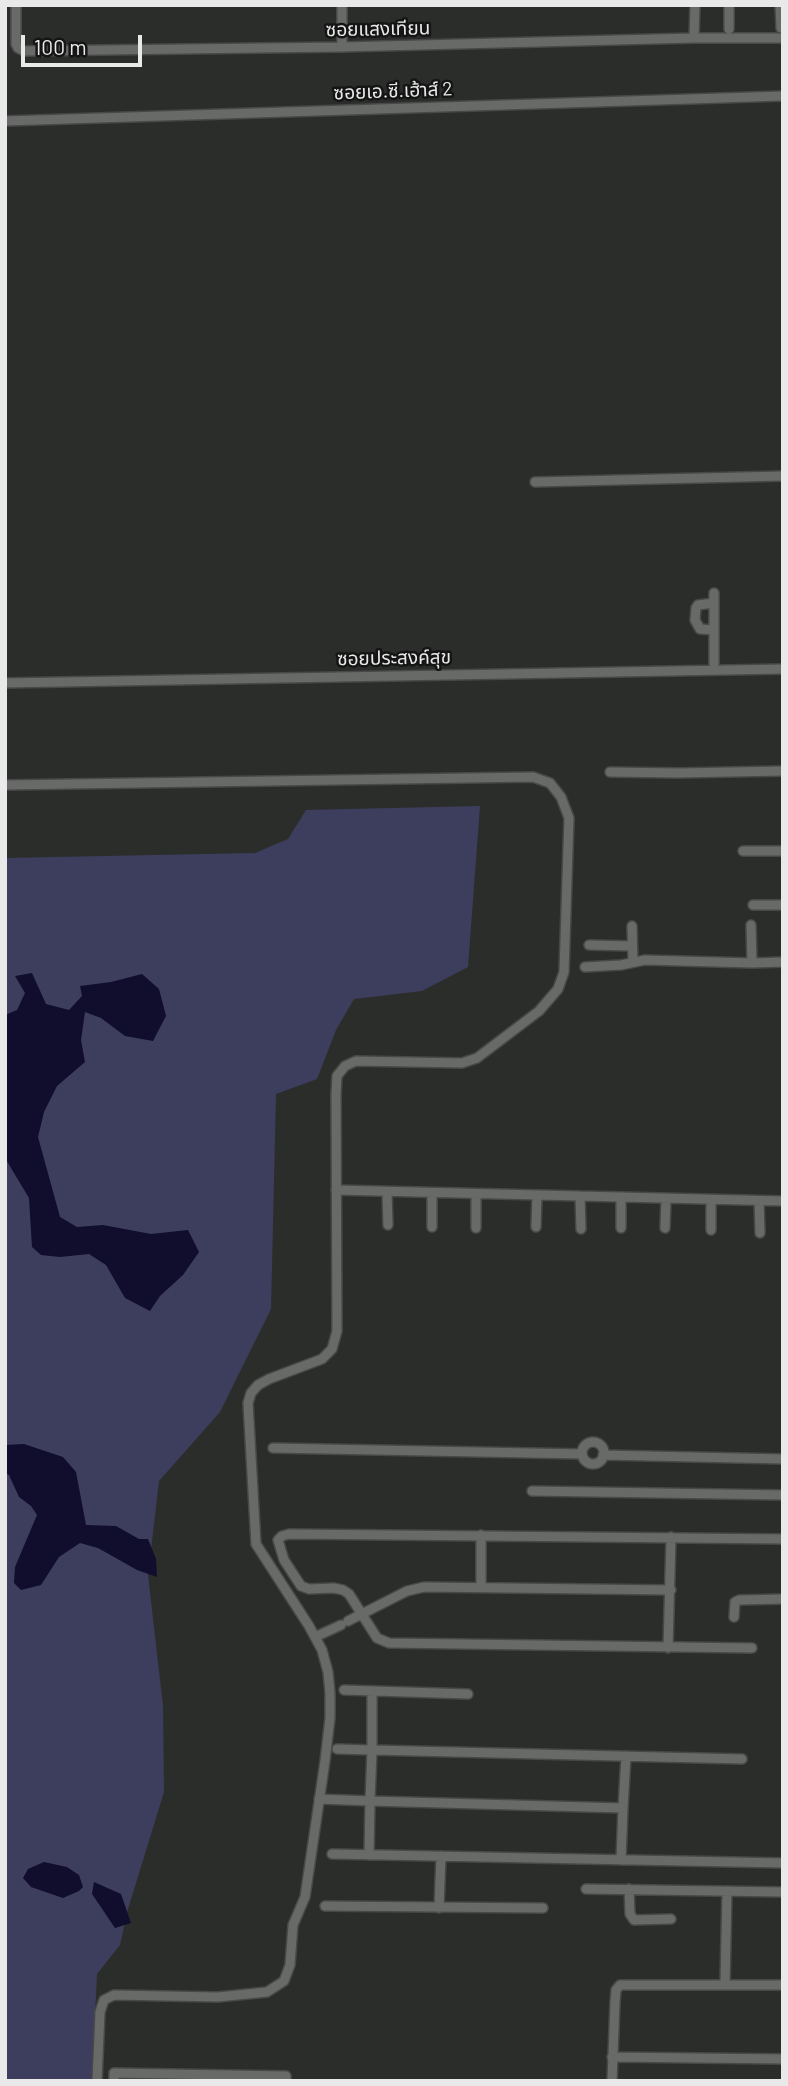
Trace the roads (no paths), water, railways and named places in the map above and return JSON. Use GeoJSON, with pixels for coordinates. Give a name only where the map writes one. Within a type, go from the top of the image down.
{"type":"FeatureCollection","features":[{"type":"Feature","properties":{"kind":"street","name":"ซอยแสงเทียน"},"geometry":{"type":"LineString","coordinates":[[16,5],[16,44],[24,51],[342,47],[694,38],[782,33]]}},
{"type":"Feature","properties":{"kind":"street"},"geometry":{"type":"LineString","coordinates":[[342,5],[342,47]]}},
{"type":"Feature","properties":{"kind":"street"},"geometry":{"type":"LineString","coordinates":[[694,38],[695,5]]}},
{"type":"Feature","properties":{"kind":"street"},"geometry":{"type":"LineString","coordinates":[[729,5],[729,29]]}},
{"type":"Feature","properties":{"kind":"street"},"geometry":{"type":"LineString","coordinates":[[780,5],[782,33]]}},
{"type":"Feature","properties":{"kind":"street","name":"ซอยเอ.ซี.เฮ้าส์ 2"},"geometry":{"type":"LineString","coordinates":[[5,121],[783,96]]}},
{"type":"Feature","properties":{"kind":"street"},"geometry":{"type":"LineString","coordinates":[[535,482],[783,476]]}},
{"type":"Feature","properties":{"kind":"street"},"geometry":{"type":"LineString","coordinates":[[714,593],[714,670]]}},
{"type":"Feature","properties":{"kind":"street"},"geometry":{"type":"LineString","coordinates":[[714,603],[698,605],[695,620],[700,629],[714,630]]}},
{"type":"Feature","properties":{"kind":"street","name":"ซอยประสงค์สุข"},"geometry":{"type":"LineString","coordinates":[[5,683],[783,669]]}},
{"type":"Feature","properties":{"kind":"street"},"geometry":{"type":"LineString","coordinates":[[610,772],[783,771]]}},
{"type":"Feature","properties":{"kind":"street"},"geometry":{"type":"LineString","coordinates":[[5,785],[533,777],[550,783],[561,797],[569,818],[564,972],[558,989],[539,1011],[477,1058],[462,1063],[356,1060],[345,1066],[337,1076],[337,1331],[332,1349],[322,1359],[258,1385],[251,1393],[248,1403],[256,1545],[316,1637],[328,1672],[330,1693],[330,1718],[305,1897],[293,1925],[290,1965],[284,1982],[267,1992],[248,1995],[114,1995],[104,2000],[100,2012],[97,2081]]}},
{"type":"Feature","properties":{"kind":"street"},"geometry":{"type":"LineString","coordinates":[[743,851],[783,851]]}},
{"type":"Feature","properties":{"kind":"street"},"geometry":{"type":"LineString","coordinates":[[753,905],[783,905]]}},
{"type":"Feature","properties":{"kind":"street"},"geometry":{"type":"LineString","coordinates":[[751,925],[752,963]]}},
{"type":"Feature","properties":{"kind":"street"},"geometry":{"type":"LineString","coordinates":[[632,926],[633,962]]}},
{"type":"Feature","properties":{"kind":"street"},"geometry":{"type":"LineString","coordinates":[[589,945],[632,946]]}},
{"type":"Feature","properties":{"kind":"street"},"geometry":{"type":"LineString","coordinates":[[585,967],[621,965],[645,960],[783,962]]}},
{"type":"Feature","properties":{"kind":"street"},"geometry":{"type":"LineString","coordinates":[[336,1190],[783,1201]]}},
{"type":"Feature","properties":{"kind":"street"},"geometry":{"type":"LineString","coordinates":[[387,1192],[388,1225]]}},
{"type":"Feature","properties":{"kind":"street"},"geometry":{"type":"LineString","coordinates":[[432,1193],[432,1227]]}},
{"type":"Feature","properties":{"kind":"street"},"geometry":{"type":"LineString","coordinates":[[476,1194],[476,1228]]}},
{"type":"Feature","properties":{"kind":"street"},"geometry":{"type":"LineString","coordinates":[[536,1227],[537,1195]]}},
{"type":"Feature","properties":{"kind":"street"},"geometry":{"type":"LineString","coordinates":[[580,1196],[580,1229]]}},
{"type":"Feature","properties":{"kind":"street"},"geometry":{"type":"LineString","coordinates":[[621,1197],[621,1228]]}},
{"type":"Feature","properties":{"kind":"street"},"geometry":{"type":"LineString","coordinates":[[664,1228],[666,1199]]}},
{"type":"Feature","properties":{"kind":"street"},"geometry":{"type":"LineString","coordinates":[[711,1200],[711,1230]]}},
{"type":"Feature","properties":{"kind":"street"},"geometry":{"type":"LineString","coordinates":[[759,1201],[760,1233]]}},
{"type":"Feature","properties":{"kind":"street"},"geometry":{"type":"LineString","coordinates":[[593,1443],[601,1447],[603,1455],[594,1464],[586,1461],[582,1454],[585,1446],[593,1443]]}},
{"type":"Feature","properties":{"kind":"street"},"geometry":{"type":"LineString","coordinates":[[273,1448],[582,1454]]}},
{"type":"Feature","properties":{"kind":"street"},"geometry":{"type":"LineString","coordinates":[[603,1455],[783,1459]]}},
{"type":"Feature","properties":{"kind":"street"},"geometry":{"type":"LineString","coordinates":[[532,1491],[783,1495]]}},
{"type":"Feature","properties":{"kind":"street"},"geometry":{"type":"LineString","coordinates":[[752,1648],[388,1643],[377,1637],[349,1594],[343,1590],[309,1589],[300,1586],[284,1559],[278,1544],[279,1538],[289,1534],[783,1539]]}},
{"type":"Feature","properties":{"kind":"street"},"geometry":{"type":"LineString","coordinates":[[481,1535],[481,1587]]}},
{"type":"Feature","properties":{"kind":"street"},"geometry":{"type":"LineString","coordinates":[[668,1648],[671,1537]]}},
{"type":"Feature","properties":{"kind":"street"},"geometry":{"type":"LineString","coordinates":[[316,1637],[414,1589],[481,1587],[671,1590]]}},
{"type":"Feature","properties":{"kind":"street"},"geometry":{"type":"LineString","coordinates":[[734,1617],[735,1602],[739,1600],[783,1599]]}},
{"type":"Feature","properties":{"kind":"street"},"geometry":{"type":"LineString","coordinates":[[344,1690],[468,1694]]}},
{"type":"Feature","properties":{"kind":"street"},"geometry":{"type":"LineString","coordinates":[[369,1854],[372,1691]]}},
{"type":"Feature","properties":{"kind":"street"},"geometry":{"type":"LineString","coordinates":[[337,1749],[742,1759]]}},
{"type":"Feature","properties":{"kind":"street"},"geometry":{"type":"LineString","coordinates":[[621,1860],[626,1756]]}},
{"type":"Feature","properties":{"kind":"street"},"geometry":{"type":"LineString","coordinates":[[319,1799],[623,1808]]}},
{"type":"Feature","properties":{"kind":"street"},"geometry":{"type":"LineString","coordinates":[[332,1854],[783,1863]]}},
{"type":"Feature","properties":{"kind":"street"},"geometry":{"type":"LineString","coordinates":[[439,1908],[441,1856]]}},
{"type":"Feature","properties":{"kind":"street"},"geometry":{"type":"LineString","coordinates":[[586,1889],[783,1892]]}},
{"type":"Feature","properties":{"kind":"street"},"geometry":{"type":"LineString","coordinates":[[629,1889],[630,1914],[634,1920],[671,1919]]}},
{"type":"Feature","properties":{"kind":"street"},"geometry":{"type":"LineString","coordinates":[[725,1984],[727,1891]]}},
{"type":"Feature","properties":{"kind":"street"},"geometry":{"type":"LineString","coordinates":[[325,1906],[543,1908]]}},
{"type":"Feature","properties":{"kind":"street"},"geometry":{"type":"LineString","coordinates":[[612,2081],[616,1990],[620,1985],[783,1985]]}},
{"type":"Feature","properties":{"kind":"street"},"geometry":{"type":"LineString","coordinates":[[612,2057],[783,2059]]}},
{"type":"Feature","properties":{"kind":"street"},"geometry":{"type":"LineString","coordinates":[[114,2081],[114,2073],[286,2076],[286,2081]]}}]}
